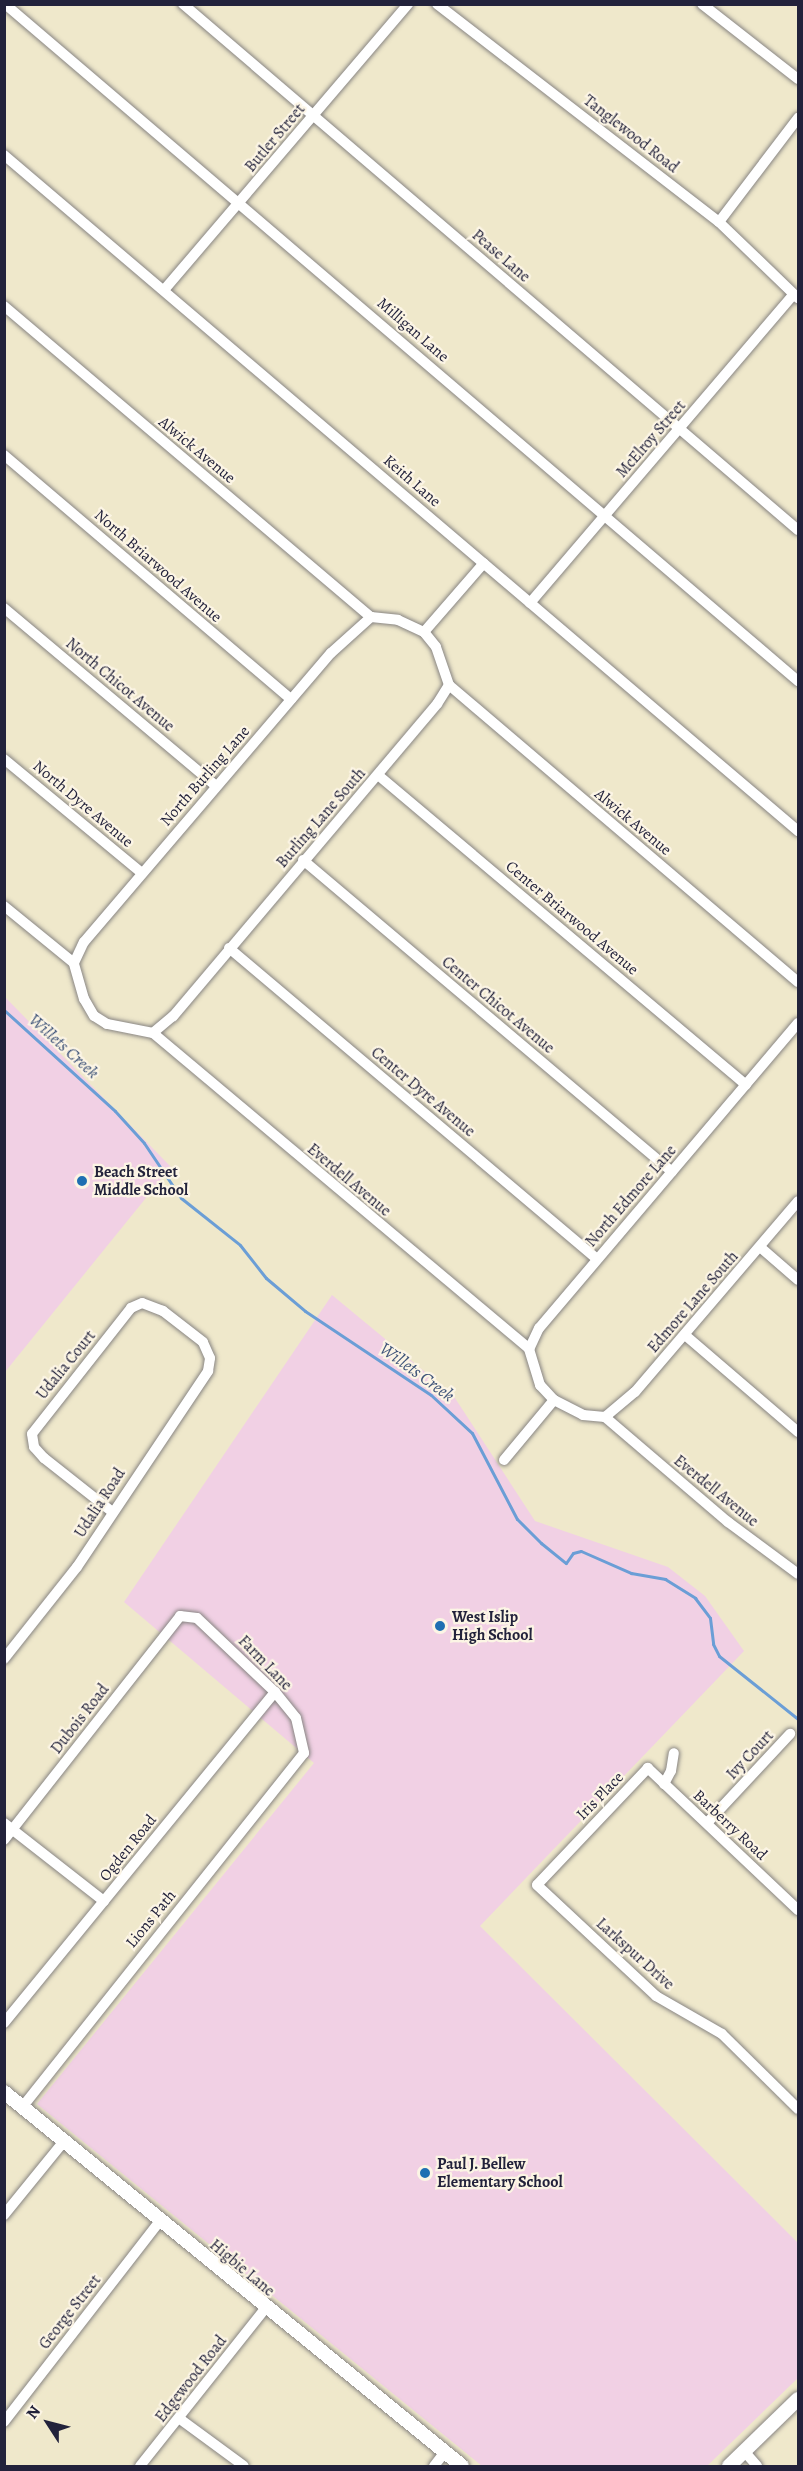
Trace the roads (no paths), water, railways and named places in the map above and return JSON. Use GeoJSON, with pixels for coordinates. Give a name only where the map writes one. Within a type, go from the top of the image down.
{"type":"FeatureCollection","features":[{"type":"Feature","properties":{"kind":"main road","name":"Higbie Lane"},"geometry":{"type":"LineString","coordinates":[[4,2092],[65,2140],[265,2309],[462,2466]]}},
{"type":"Feature","properties":{"kind":"main road"},"geometry":{"type":"LineString","coordinates":[[729,2466],[798,2398]]}},
{"type":"Feature","properties":{"kind":"street","name":"Milligan Lane"},"geometry":{"type":"LineString","coordinates":[[5,4],[798,681]]}},
{"type":"Feature","properties":{"kind":"street","name":"Pease Lane"},"geometry":{"type":"LineString","coordinates":[[183,4],[798,530]]}},
{"type":"Feature","properties":{"kind":"street","name":"Butler Street"},"geometry":{"type":"LineString","coordinates":[[165,290],[408,4]]}},
{"type":"Feature","properties":{"kind":"street","name":"Tanglewood Road"},"geometry":{"type":"LineString","coordinates":[[437,4],[719,222],[796,296]]}},
{"type":"Feature","properties":{"kind":"street"},"geometry":{"type":"LineString","coordinates":[[702,4],[798,79]]}},
{"type":"Feature","properties":{"kind":"street"},"geometry":{"type":"LineString","coordinates":[[719,222],[798,118]]}},
{"type":"Feature","properties":{"kind":"street","name":"Keith Lane"},"geometry":{"type":"LineString","coordinates":[[4,155],[798,831]]}},
{"type":"Feature","properties":{"kind":"street","name":"McElroy Street"},"geometry":{"type":"LineString","coordinates":[[530,603],[796,296]]}},
{"type":"Feature","properties":{"kind":"street","name":"Alwick Avenue"},"geometry":{"type":"LineString","coordinates":[[5,310],[371,616]]}},
{"type":"Feature","properties":{"kind":"street","name":"North Briarwood Avenue"},"geometry":{"type":"LineString","coordinates":[[4,455],[291,699]]}},
{"type":"Feature","properties":{"kind":"street"},"geometry":{"type":"LineString","coordinates":[[424,632],[484,563]]}},
{"type":"Feature","properties":{"kind":"street","name":"North Chicot Avenue"},"geometry":{"type":"LineString","coordinates":[[4,608],[216,786]]}},
{"type":"Feature","properties":{"kind":"street"},"geometry":{"type":"LineString","coordinates":[[371,616],[398,620],[424,632],[436,647],[449,685]]}},
{"type":"Feature","properties":{"kind":"street","name":"North Burling Lane"},"geometry":{"type":"LineString","coordinates":[[75,963],[84,942],[216,786],[355,627],[371,616]]}},
{"type":"Feature","properties":{"kind":"street","name":"Alwick Avenue"},"geometry":{"type":"LineString","coordinates":[[449,685],[798,982]]}},
{"type":"Feature","properties":{"kind":"street","name":"Burling Lane South"},"geometry":{"type":"LineString","coordinates":[[153,1032],[173,1016],[303,860],[378,775],[449,685]]}},
{"type":"Feature","properties":{"kind":"street","name":"North Dyre Avenue"},"geometry":{"type":"LineString","coordinates":[[4,759],[142,873]]}},
{"type":"Feature","properties":{"kind":"street","name":"Center Briarwood Avenue"},"geometry":{"type":"LineString","coordinates":[[378,775],[746,1085]]}},
{"type":"Feature","properties":{"kind":"street","name":"Center Chicot Avenue"},"geometry":{"type":"LineString","coordinates":[[303,860],[672,1172]]}},
{"type":"Feature","properties":{"kind":"street"},"geometry":{"type":"LineString","coordinates":[[4,906],[75,963],[84,999],[94,1016],[107,1024],[153,1032]]}},
{"type":"Feature","properties":{"kind":"street","name":"Center Dyre Avenue"},"geometry":{"type":"LineString","coordinates":[[230,948],[597,1259]]}},
{"type":"Feature","properties":{"kind":"street","name":"North Edmore Lane"},"geometry":{"type":"LineString","coordinates":[[529,1349],[538,1328],[798,1023]]}},
{"type":"Feature","properties":{"kind":"street","name":"Everdell Avenue"},"geometry":{"type":"LineString","coordinates":[[153,1032],[529,1349]]}},
{"type":"Feature","properties":{"kind":"street","name":"Edmore Lane South"},"geometry":{"type":"LineString","coordinates":[[605,1417],[622,1406],[798,1201]]}},
{"type":"Feature","properties":{"kind":"street"},"geometry":{"type":"LineString","coordinates":[[760,1247],[798,1280]]}},
{"type":"Feature","properties":{"kind":"street","name":"Udalia Court"},"geometry":{"type":"LineString","coordinates":[[111,1511],[34,1447],[32,1434],[41,1420],[131,1308],[142,1303],[163,1311],[203,1342],[210,1358]]}},
{"type":"Feature","properties":{"kind":"street"},"geometry":{"type":"LineString","coordinates":[[685,1335],[798,1432]]}},
{"type":"Feature","properties":{"kind":"street"},"geometry":{"type":"LineString","coordinates":[[504,1460],[554,1400],[540,1384],[529,1349]]}},
{"type":"Feature","properties":{"kind":"street","name":"Udalia Road"},"geometry":{"type":"LineString","coordinates":[[4,1659],[77,1567],[111,1511],[208,1371],[210,1358]]}},
{"type":"Feature","properties":{"kind":"street","name":"Everdell Avenue"},"geometry":{"type":"LineString","coordinates":[[554,1400],[583,1415],[605,1417],[728,1522],[798,1574]]}},
{"type":"Feature","properties":{"kind":"street","name":"Farm Lane"},"geometry":{"type":"LineString","coordinates":[[180,1616],[197,1618],[275,1692],[296,1718],[304,1753]]}},
{"type":"Feature","properties":{"kind":"street","name":"Dubois Road"},"geometry":{"type":"LineString","coordinates":[[4,1840],[9,1826],[180,1616]]}},
{"type":"Feature","properties":{"kind":"street","name":"Ogden Road"},"geometry":{"type":"LineString","coordinates":[[4,2023],[275,1692]]}},
{"type":"Feature","properties":{"kind":"street","name":"Ivy Court"},"geometry":{"type":"LineString","coordinates":[[706,1823],[790,1734]]}},
{"type":"Feature","properties":{"kind":"street","name":"Lions Path"},"geometry":{"type":"LineString","coordinates":[[23,2106],[304,1753]]}},
{"type":"Feature","properties":{"kind":"street"},"geometry":{"type":"LineString","coordinates":[[664,1784],[674,1753]]}},
{"type":"Feature","properties":{"kind":"street","name":"Iris Place"},"geometry":{"type":"LineString","coordinates":[[537,1885],[648,1768],[664,1784]]}},
{"type":"Feature","properties":{"kind":"street","name":"Barberry Road"},"geometry":{"type":"LineString","coordinates":[[664,1784],[798,1910]]}},
{"type":"Feature","properties":{"kind":"street"},"geometry":{"type":"LineString","coordinates":[[9,1826],[104,1901]]}},
{"type":"Feature","properties":{"kind":"street","name":"Larkspur Drive"},"geometry":{"type":"LineString","coordinates":[[537,1885],[656,1996],[722,2034],[798,2109]]}},
{"type":"Feature","properties":{"kind":"street"},"geometry":{"type":"LineString","coordinates":[[4,2215],[65,2140]]}},
{"type":"Feature","properties":{"kind":"street","name":"George Street"},"geometry":{"type":"LineString","coordinates":[[4,2422],[160,2221]]}},
{"type":"Feature","properties":{"kind":"street","name":"Edgewood Road"},"geometry":{"type":"LineString","coordinates":[[140,2466],[180,2419],[265,2309]]}},
{"type":"Feature","properties":{"kind":"street"},"geometry":{"type":"LineString","coordinates":[[180,2419],[244,2466]]}},
{"type":"Feature","properties":{"kind":"street"},"geometry":{"type":"LineString","coordinates":[[744,2451],[757,2466]]}},
{"type":"Feature","properties":{"kind":"street"},"geometry":{"type":"LineString","coordinates":[[434,2466],[444,2453]]}},
{"type":"Feature","properties":{"kind":"waterway","name":"Willets Creek"},"geometry":{"type":"LineString","coordinates":[[4,1010],[115,1111],[144,1143],[181,1198],[240,1245],[266,1278],[305,1311],[431,1395],[472,1433],[517,1519],[541,1543],[566,1563],[573,1553],[581,1551],[631,1573],[665,1579],[695,1598],[710,1618],[713,1644],[719,1656],[798,1719]]}},
{"type":"Feature","properties":{"kind":"place","name":"Beach Street Middle School"},"geometry":{"type":"Point","coordinates":[82,1181]}},
{"type":"Feature","properties":{"kind":"place","name":"West Islip High School"},"geometry":{"type":"Point","coordinates":[440,1626]}},
{"type":"Feature","properties":{"kind":"place","name":"Paul J. Bellew Elementary School"},"geometry":{"type":"Point","coordinates":[425,2173]}}]}
